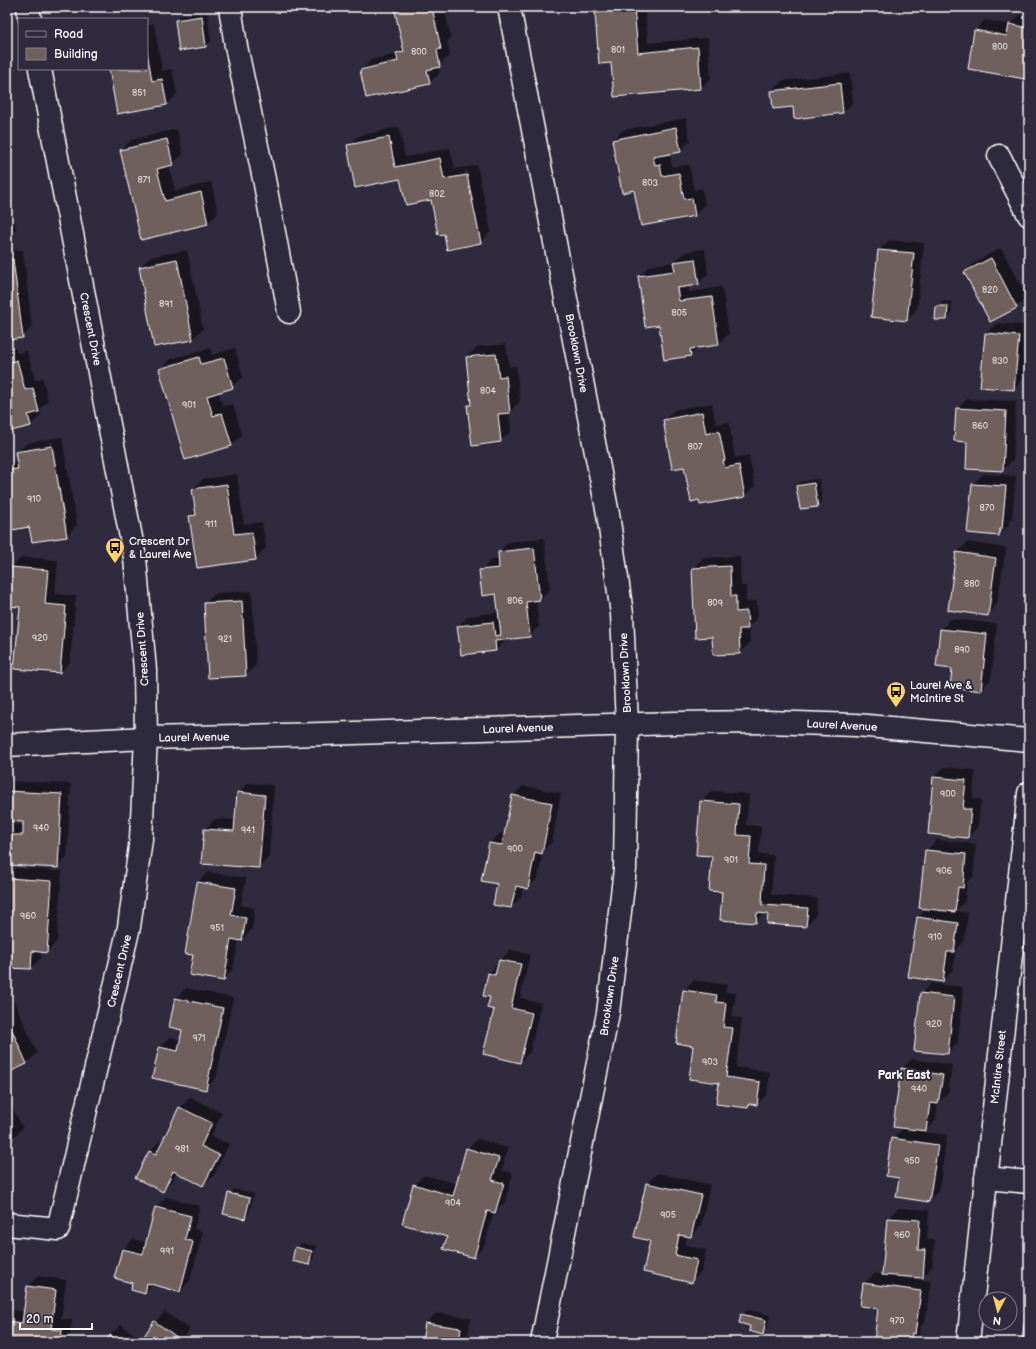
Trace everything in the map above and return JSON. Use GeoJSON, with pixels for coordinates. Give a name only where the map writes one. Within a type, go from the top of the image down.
{"type":"FeatureCollection","features":[{"type":"Feature","properties":{"kind":"street"},"geometry":{"type":"LineString","coordinates":[[28,7],[30,18]]}},
{"type":"Feature","properties":{"kind":"street"},"geometry":{"type":"LineString","coordinates":[[230,7],[236,46],[264,179],[289,312]]}},
{"type":"Feature","properties":{"kind":"street","name":"Brooklawn Drive"},"geometry":{"type":"LineString","coordinates":[[509,7],[608,514],[622,614],[627,724],[625,869],[608,1013],[542,1342]]}},
{"type":"Feature","properties":{"kind":"street","name":"Crescent Drive"},"geometry":{"type":"LineString","coordinates":[[7,1224],[58,1229],[129,927],[141,840],[146,738],[145,670],[135,558],[40,70]]}},
{"type":"Feature","properties":{"kind":"street"},"geometry":{"type":"LineString","coordinates":[[999,156],[1029,215]]}},
{"type":"Feature","properties":{"kind":"street","name":"Laurel Avenue"},"geometry":{"type":"LineString","coordinates":[[7,745],[146,738],[330,734],[627,724],[767,722],[856,725],[1029,740]]}},
{"type":"Feature","properties":{"kind":"street","name":"McIntire Street"},"geometry":{"type":"LineString","coordinates":[[968,1342],[1029,793]]}},
{"type":"Feature","properties":{"kind":"street"},"geometry":{"type":"LineString","coordinates":[[986,1178],[1029,1182]]}},
{"type":"Feature","properties":{"kind":"building"},"geometry":{"type":"Polygon","coordinates":[[[394,7],[432,7],[441,49],[437,50],[440,67],[427,70],[430,84],[366,98],[360,70],[398,61],[396,53],[404,52],[394,7]]]}},
{"type":"Feature","properties":{"kind":"building"},"geometry":{"type":"Polygon","coordinates":[[[623,7],[634,7],[638,53],[698,47],[701,89],[614,97],[611,63],[599,64],[595,13],[623,10],[623,7]]]}},
{"type":"Feature","properties":{"kind":"building"},"geometry":{"type":"Polygon","coordinates":[[[202,16],[206,47],[179,51],[175,20],[202,16]]]}},
{"type":"Feature","properties":{"kind":"building"},"geometry":{"type":"Polygon","coordinates":[[[1009,24],[1029,28],[1029,57],[1025,79],[968,69],[974,30],[1007,36],[1009,24]]]}},
{"type":"Feature","properties":{"kind":"building"},"geometry":{"type":"Polygon","coordinates":[[[148,57],[152,81],[162,79],[167,105],[117,114],[109,70],[148,70],[148,57]]]}},
{"type":"Feature","properties":{"kind":"building"},"geometry":{"type":"Polygon","coordinates":[[[840,83],[843,113],[794,119],[793,107],[773,109],[771,91],[840,83]]]}},
{"type":"Feature","properties":{"kind":"building"},"geometry":{"type":"Polygon","coordinates":[[[676,127],[681,152],[653,157],[655,165],[660,164],[662,176],[679,173],[684,199],[692,198],[695,216],[641,226],[634,190],[622,193],[612,140],[676,127]]]}},
{"type":"Feature","properties":{"kind":"building"},"geometry":{"type":"Polygon","coordinates":[[[389,137],[395,167],[440,158],[444,179],[467,175],[481,243],[447,250],[444,234],[438,235],[431,200],[406,205],[400,179],[355,188],[347,145],[389,137]]]}},
{"type":"Feature","properties":{"kind":"building"},"geometry":{"type":"Polygon","coordinates":[[[167,139],[173,165],[157,169],[165,201],[201,192],[208,224],[141,240],[120,150],[167,139]]]}},
{"type":"Feature","properties":{"kind":"building"},"geometry":{"type":"Polygon","coordinates":[[[878,250],[914,253],[907,321],[871,317],[878,250]]]}},
{"type":"Feature","properties":{"kind":"building"},"geometry":{"type":"Polygon","coordinates":[[[991,258],[1017,308],[990,322],[964,272],[991,258]]]}},
{"type":"Feature","properties":{"kind":"building"},"geometry":{"type":"Polygon","coordinates":[[[13,259],[23,338],[7,340],[7,260],[13,259]]]}},
{"type":"Feature","properties":{"kind":"building"},"geometry":{"type":"Polygon","coordinates":[[[177,259],[193,340],[154,347],[139,267],[177,259]]]}},
{"type":"Feature","properties":{"kind":"building"},"geometry":{"type":"Polygon","coordinates":[[[695,259],[699,285],[677,288],[679,301],[712,297],[719,345],[690,349],[691,356],[664,360],[659,325],[645,327],[638,276],[675,271],[673,262],[695,259]]]}},
{"type":"Feature","properties":{"kind":"building"},"geometry":{"type":"Polygon","coordinates":[[[936,306],[948,306],[947,320],[935,320],[936,306]]]}},
{"type":"Feature","properties":{"kind":"building"},"geometry":{"type":"Polygon","coordinates":[[[985,333],[1019,336],[1014,390],[980,387],[985,333]]]}},
{"type":"Feature","properties":{"kind":"building"},"geometry":{"type":"Polygon","coordinates":[[[496,354],[499,377],[506,376],[510,413],[498,414],[501,442],[472,446],[467,405],[471,405],[466,357],[496,354]]]}},
{"type":"Feature","properties":{"kind":"building"},"geometry":{"type":"Polygon","coordinates":[[[199,357],[201,364],[224,358],[233,388],[207,396],[213,416],[222,413],[232,446],[185,460],[159,369],[199,357]]]}},
{"type":"Feature","properties":{"kind":"building"},"geometry":{"type":"Polygon","coordinates":[[[17,360],[25,390],[33,388],[39,412],[28,415],[31,426],[7,432],[7,363],[17,360]]]}},
{"type":"Feature","properties":{"kind":"building"},"geometry":{"type":"Polygon","coordinates":[[[956,408],[1006,411],[1003,471],[966,469],[967,442],[954,441],[956,408]]]}},
{"type":"Feature","properties":{"kind":"building"},"geometry":{"type":"Polygon","coordinates":[[[702,412],[706,434],[719,431],[725,460],[723,461],[725,468],[739,465],[745,497],[700,505],[699,500],[691,502],[684,467],[672,469],[663,420],[702,412]]]}},
{"type":"Feature","properties":{"kind":"building"},"geometry":{"type":"Polygon","coordinates":[[[52,446],[67,537],[32,542],[29,527],[7,531],[7,470],[18,469],[15,452],[52,446]]]}},
{"type":"Feature","properties":{"kind":"building"},"geometry":{"type":"Polygon","coordinates":[[[814,483],[818,507],[800,509],[796,486],[814,483]]]}},
{"type":"Feature","properties":{"kind":"building"},"geometry":{"type":"Polygon","coordinates":[[[227,484],[234,534],[252,532],[256,560],[197,568],[189,516],[196,515],[192,489],[227,484]]]}},
{"type":"Feature","properties":{"kind":"building"},"geometry":{"type":"Polygon","coordinates":[[[972,484],[1006,486],[1002,529],[1000,529],[999,536],[967,533],[972,484]]]}},
{"type":"Feature","properties":{"kind":"building"},"geometry":{"type":"Polygon","coordinates":[[[534,548],[540,600],[526,602],[530,637],[495,641],[496,651],[461,655],[457,626],[493,622],[495,636],[501,635],[496,594],[482,596],[479,570],[499,568],[498,552],[534,548]]]}},
{"type":"Feature","properties":{"kind":"building"},"geometry":{"type":"Polygon","coordinates":[[[956,552],[996,558],[988,616],[948,610],[956,552]]]}},
{"type":"Feature","properties":{"kind":"building"},"geometry":{"type":"Polygon","coordinates":[[[730,566],[731,596],[736,596],[736,612],[747,611],[748,629],[739,629],[740,654],[713,655],[712,637],[695,638],[692,568],[730,566]]]}},
{"type":"Feature","properties":{"kind":"building"},"geometry":{"type":"Polygon","coordinates":[[[10,567],[48,570],[45,604],[66,606],[60,673],[14,669],[20,607],[7,606],[7,579],[9,579],[10,567]]]}},
{"type":"Feature","properties":{"kind":"building"},"geometry":{"type":"Polygon","coordinates":[[[242,601],[246,676],[208,678],[204,603],[242,601]]]}},
{"type":"Feature","properties":{"kind":"building"},"geometry":{"type":"Polygon","coordinates":[[[940,629],[987,634],[981,691],[950,687],[952,669],[936,667],[940,629]]]}},
{"type":"Feature","properties":{"kind":"building"},"geometry":{"type":"Polygon","coordinates":[[[933,777],[966,780],[963,809],[971,809],[968,838],[928,834],[933,777]]]}},
{"type":"Feature","properties":{"kind":"building"},"geometry":{"type":"Polygon","coordinates":[[[7,791],[62,794],[58,868],[7,865],[7,835],[23,835],[23,822],[7,821],[7,791]]]}},
{"type":"Feature","properties":{"kind":"building"},"geometry":{"type":"Polygon","coordinates":[[[237,792],[265,795],[259,868],[201,864],[204,829],[234,831],[237,792]]]}},
{"type":"Feature","properties":{"kind":"building"},"geometry":{"type":"Polygon","coordinates":[[[512,795],[552,803],[542,854],[535,852],[528,889],[516,886],[511,908],[493,905],[497,884],[481,881],[489,843],[502,845],[512,795]]]}},
{"type":"Feature","properties":{"kind":"building"},"geometry":{"type":"Polygon","coordinates":[[[700,801],[739,804],[737,835],[751,836],[749,864],[764,865],[762,905],[808,908],[806,927],[767,924],[768,914],[757,913],[756,923],[720,920],[722,892],[709,891],[712,856],[696,855],[700,801]]]}},
{"type":"Feature","properties":{"kind":"building"},"geometry":{"type":"Polygon","coordinates":[[[925,850],[966,854],[963,888],[958,887],[955,912],[919,908],[925,850]]]}},
{"type":"Feature","properties":{"kind":"building"},"geometry":{"type":"Polygon","coordinates":[[[7,878],[52,881],[47,953],[32,951],[31,969],[7,968],[7,878]]]}},
{"type":"Feature","properties":{"kind":"building"},"geometry":{"type":"Polygon","coordinates":[[[197,882],[236,888],[231,915],[246,918],[242,941],[231,939],[224,981],[189,975],[193,955],[185,954],[197,882]]]}},
{"type":"Feature","properties":{"kind":"building"},"geometry":{"type":"Polygon","coordinates":[[[917,917],[958,923],[954,952],[947,952],[943,982],[908,977],[917,917]]]}},
{"type":"Feature","properties":{"kind":"building"},"geometry":{"type":"Polygon","coordinates":[[[499,960],[521,964],[511,1008],[532,1013],[520,1063],[483,1054],[494,1010],[487,1008],[490,997],[483,996],[488,973],[495,975],[499,960]]]}},
{"type":"Feature","properties":{"kind":"building"},"geometry":{"type":"Polygon","coordinates":[[[683,990],[717,995],[716,1002],[726,1003],[723,1027],[733,1028],[726,1077],[760,1082],[757,1105],[749,1104],[748,1108],[716,1104],[719,1083],[689,1079],[693,1046],[676,1043],[683,990]]]}},
{"type":"Feature","properties":{"kind":"building"},"geometry":{"type":"Polygon","coordinates":[[[920,993],[954,997],[948,1054],[914,1051],[920,993]]]}},
{"type":"Feature","properties":{"kind":"building"},"geometry":{"type":"Polygon","coordinates":[[[175,998],[223,1008],[206,1090],[152,1078],[159,1047],[178,1051],[182,1030],[169,1027],[175,998]]]}},
{"type":"Feature","properties":{"kind":"building"},"geometry":{"type":"Polygon","coordinates":[[[7,1019],[27,1064],[7,1073],[7,1019]]]}},
{"type":"Feature","properties":{"kind":"building"},"geometry":{"type":"Polygon","coordinates":[[[901,1068],[943,1075],[938,1104],[930,1103],[926,1131],[893,1127],[901,1068]]]}},
{"type":"Feature","properties":{"kind":"building"},"geometry":{"type":"Polygon","coordinates":[[[179,1107],[212,1123],[201,1146],[219,1155],[203,1186],[173,1171],[163,1192],[135,1178],[149,1151],[156,1154],[179,1107]]]}},
{"type":"Feature","properties":{"kind":"building"},"geometry":{"type":"Polygon","coordinates":[[[7,1127],[13,1139],[7,1142],[7,1127]]]}},
{"type":"Feature","properties":{"kind":"building"},"geometry":{"type":"Polygon","coordinates":[[[891,1138],[938,1145],[929,1202],[896,1197],[899,1178],[886,1176],[891,1138]]]}},
{"type":"Feature","properties":{"kind":"building"},"geometry":{"type":"Polygon","coordinates":[[[466,1148],[499,1158],[492,1180],[504,1183],[495,1213],[487,1211],[474,1258],[443,1249],[447,1237],[402,1224],[413,1184],[453,1196],[466,1148]]]}},
{"type":"Feature","properties":{"kind":"building"},"geometry":{"type":"Polygon","coordinates":[[[646,1183],[701,1195],[691,1237],[679,1235],[675,1255],[697,1260],[692,1283],[643,1272],[650,1241],[634,1237],[646,1183]]]}},
{"type":"Feature","properties":{"kind":"building"},"geometry":{"type":"Polygon","coordinates":[[[228,1193],[250,1198],[245,1219],[223,1214],[228,1193]]]}},
{"type":"Feature","properties":{"kind":"building"},"geometry":{"type":"Polygon","coordinates":[[[155,1207],[191,1216],[185,1239],[193,1242],[180,1292],[147,1283],[145,1294],[131,1290],[132,1283],[114,1278],[122,1249],[143,1254],[155,1207]]]}},
{"type":"Feature","properties":{"kind":"building"},"geometry":{"type":"Polygon","coordinates":[[[887,1218],[920,1220],[918,1250],[925,1250],[923,1278],[882,1275],[887,1218]]]}},
{"type":"Feature","properties":{"kind":"building"},"geometry":{"type":"Polygon","coordinates":[[[295,1247],[312,1251],[309,1265],[292,1261],[295,1247]]]}},
{"type":"Feature","properties":{"kind":"building"},"geometry":{"type":"Polygon","coordinates":[[[863,1283],[921,1291],[915,1334],[912,1333],[910,1342],[874,1342],[878,1308],[860,1306],[863,1283]]]}},
{"type":"Feature","properties":{"kind":"building"},"geometry":{"type":"Polygon","coordinates":[[[27,1286],[56,1290],[51,1329],[62,1330],[61,1342],[7,1342],[7,1321],[22,1323],[27,1286]]]}},
{"type":"Feature","properties":{"kind":"building"},"geometry":{"type":"Polygon","coordinates":[[[1026,1305],[1029,1305],[1029,1342],[1022,1342],[1026,1305]]]}},
{"type":"Feature","properties":{"kind":"building"},"geometry":{"type":"Polygon","coordinates":[[[741,1314],[766,1320],[763,1335],[749,1331],[750,1326],[739,1323],[741,1314]]]}},
{"type":"Feature","properties":{"kind":"building"},"geometry":{"type":"Polygon","coordinates":[[[154,1321],[181,1340],[179,1342],[140,1342],[154,1321]]]}},
{"type":"Feature","properties":{"kind":"building"},"geometry":{"type":"Polygon","coordinates":[[[425,1323],[461,1328],[459,1342],[422,1342],[425,1323]]]}},
{"type":"Feature","properties":{"kind":"building"},"geometry":{"type":"Polygon","coordinates":[[[110,1335],[120,1342],[105,1342],[110,1335]]]}},
{"type":"Feature","properties":{"kind":"place","name":"Crescent Dr & Laurel Ave"},"geometry":{"type":"Point","coordinates":[115,564]}},
{"type":"Feature","properties":{"kind":"place","name":"Laurel Ave & McIntire St"},"geometry":{"type":"Point","coordinates":[896,708]}},
{"type":"Feature","properties":{"kind":"district","name":"Park East"},"geometry":{"type":"Point","coordinates":[904,1075]}}]}
